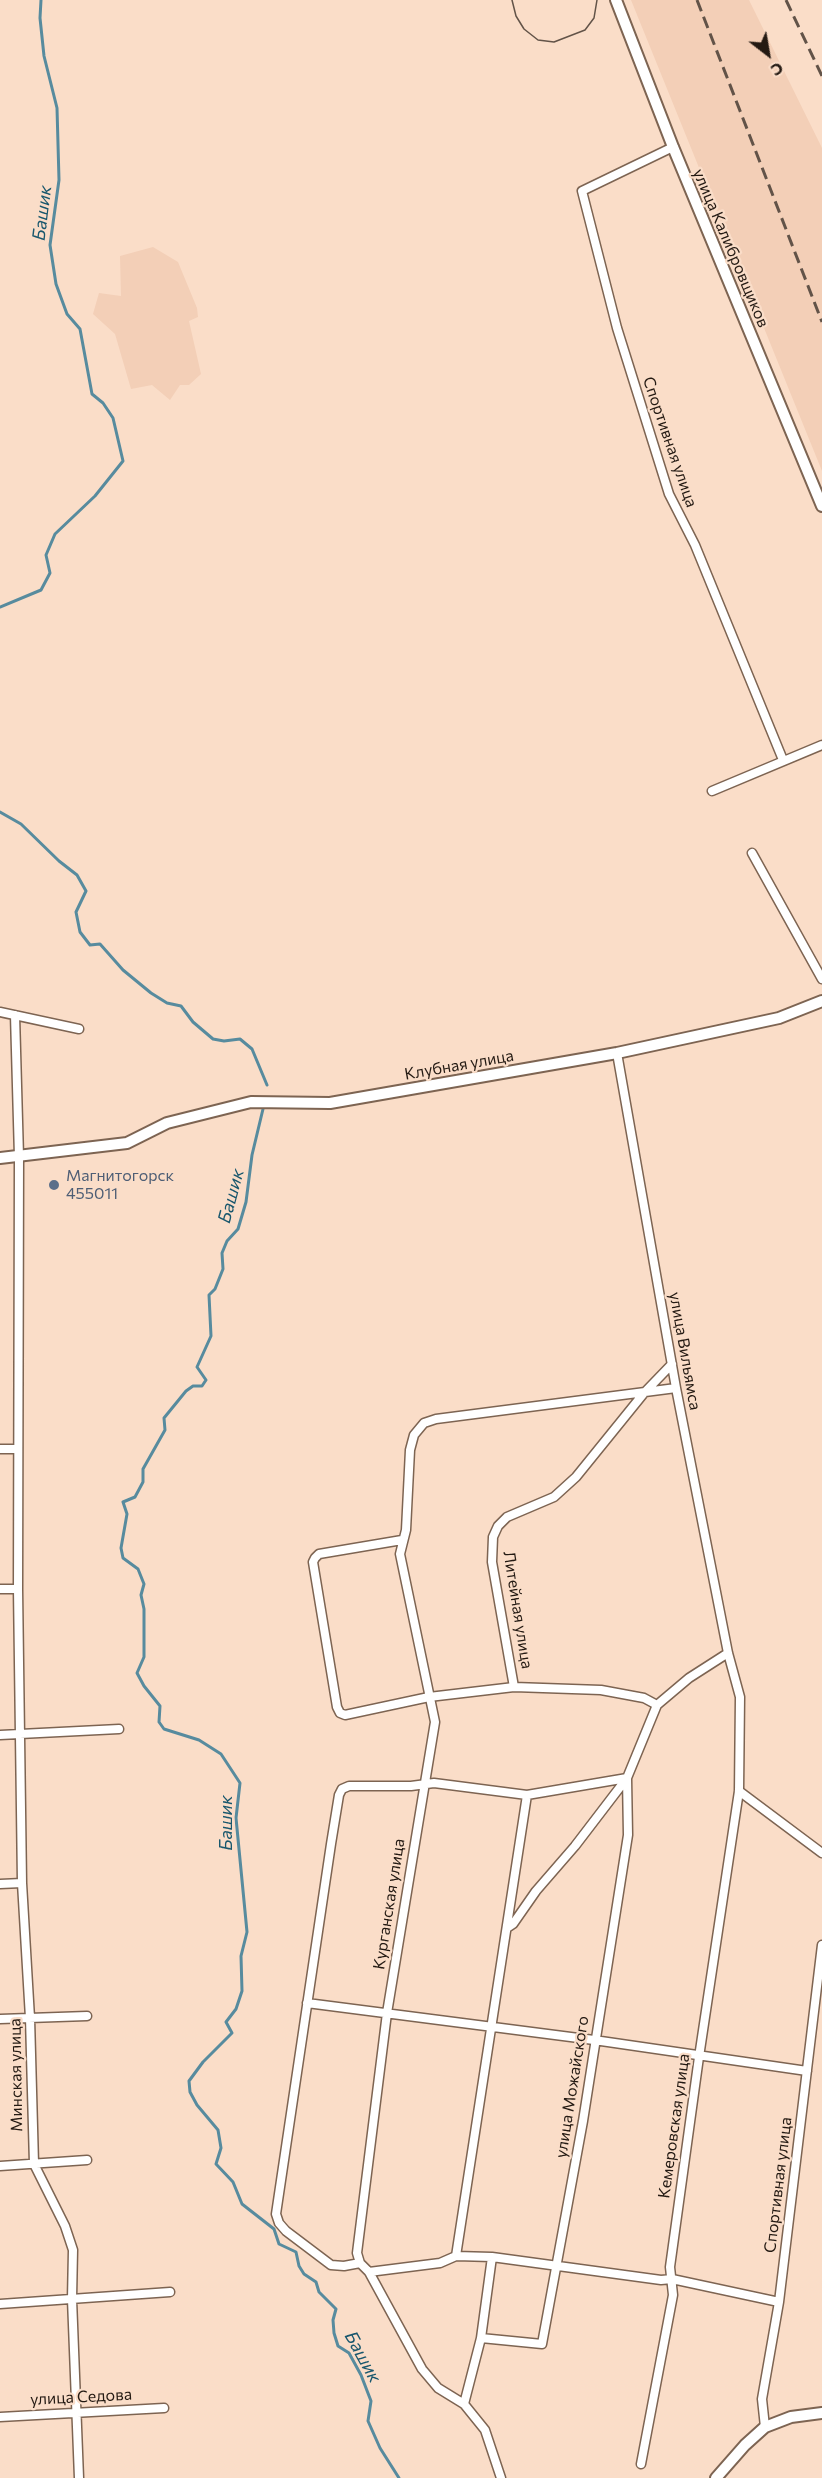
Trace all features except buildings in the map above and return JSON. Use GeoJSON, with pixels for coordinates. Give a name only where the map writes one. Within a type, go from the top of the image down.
{"type":"FeatureCollection","features":[{"type":"Feature","properties":{"kind":"street","name":"улица Калибровщиков"},"geometry":{"type":"LineString","coordinates":[[616,0],[673,147],[822,506]]}},
{"type":"Feature","properties":{"kind":"street","name":"Спортивная улица"},"geometry":{"type":"LineString","coordinates":[[673,147],[582,191],[617,328],[669,494],[695,545],[783,760]]}},
{"type":"Feature","properties":{"kind":"street"},"geometry":{"type":"LineString","coordinates":[[712,791],[822,745]]}},
{"type":"Feature","properties":{"kind":"street"},"geometry":{"type":"LineString","coordinates":[[752,853],[822,979]]}},
{"type":"Feature","properties":{"kind":"street","name":"Клубная улица"},"geometry":{"type":"LineString","coordinates":[[0,1158],[127,1143],[167,1123],[251,1102],[330,1103],[616,1053],[779,1018],[822,1001]]}},
{"type":"Feature","properties":{"kind":"street"},"geometry":{"type":"LineString","coordinates":[[0,1012],[79,1029]]}},
{"type":"Feature","properties":{"kind":"street","name":"Минская улица"},"geometry":{"type":"LineString","coordinates":[[15,1015],[20,1157],[18,1589],[22,1883],[30,2018],[34,2164],[65,2226],[73,2250],[72,2299],[79,2478]]}},
{"type":"Feature","properties":{"kind":"street","name":"улица Вильямса"},"geometry":{"type":"LineString","coordinates":[[616,1053],[676,1388],[728,1653],[740,1697],[739,1791]]}},
{"type":"Feature","properties":{"kind":"street"},"geometry":{"type":"LineString","coordinates":[[644,1393],[672,1364]]}},
{"type":"Feature","properties":{"kind":"street"},"geometry":{"type":"LineString","coordinates":[[644,1393],[676,1388]]}},
{"type":"Feature","properties":{"kind":"street","name":"Литейная улица"},"geometry":{"type":"LineString","coordinates":[[514,1687],[492,1562],[493,1537],[498,1526],[507,1517],[555,1497],[576,1477],[644,1393]]}},
{"type":"Feature","properties":{"kind":"street","name":"Курганская улица"},"geometry":{"type":"LineString","coordinates":[[360,2263],[357,2253],[387,2013],[435,1722],[400,1554],[406,1530],[410,1450],[414,1435],[424,1424],[436,1419],[644,1393]]}},
{"type":"Feature","properties":{"kind":"street"},"geometry":{"type":"LineString","coordinates":[[0,1449],[18,1449]]}},
{"type":"Feature","properties":{"kind":"street"},"geometry":{"type":"LineString","coordinates":[[402,1540],[319,1554],[315,1558],[337,1707],[345,1715],[429,1697],[514,1687],[601,1690],[644,1698],[657,1705]]}},
{"type":"Feature","properties":{"kind":"street"},"geometry":{"type":"LineString","coordinates":[[0,1589],[18,1589]]}},
{"type":"Feature","properties":{"kind":"street"},"geometry":{"type":"LineString","coordinates":[[507,1928],[513,1924],[536,1891],[575,1846],[627,1778],[657,1705],[689,1678],[728,1653]]}},
{"type":"Feature","properties":{"kind":"street"},"geometry":{"type":"LineString","coordinates":[[0,1735],[119,1730]]}},
{"type":"Feature","properties":{"kind":"street"},"geometry":{"type":"LineString","coordinates":[[501,2478],[485,2430],[464,2404],[438,2388],[422,2369],[369,2272],[360,2263],[344,2266],[331,2265],[286,2231],[279,2223],[276,2214],[339,1795],[342,1789],[349,1785],[411,1786],[434,1782],[527,1795],[627,1778]]}},
{"type":"Feature","properties":{"kind":"street","name":"улица Можайского"},"geometry":{"type":"LineString","coordinates":[[480,2338],[542,2344],[583,2121],[628,1835],[627,1778]]}},
{"type":"Feature","properties":{"kind":"street"},"geometry":{"type":"LineString","coordinates":[[739,1791],[822,1853]]}},
{"type":"Feature","properties":{"kind":"street","name":"Кемеровская улица"},"geometry":{"type":"LineString","coordinates":[[641,2464],[673,2295],[670,2267],[739,1791]]}},
{"type":"Feature","properties":{"kind":"street"},"geometry":{"type":"LineString","coordinates":[[456,2256],[527,1795]]}},
{"type":"Feature","properties":{"kind":"street"},"geometry":{"type":"LineString","coordinates":[[0,1884],[22,1883]]}},
{"type":"Feature","properties":{"kind":"street","name":"Спортивная улица"},"geometry":{"type":"LineString","coordinates":[[765,2427],[762,2399],[779,2302],[822,1945]]}},
{"type":"Feature","properties":{"kind":"street"},"geometry":{"type":"LineString","coordinates":[[307,2003],[594,2040],[807,2072]]}},
{"type":"Feature","properties":{"kind":"street"},"geometry":{"type":"LineString","coordinates":[[0,2019],[87,2016]]}},
{"type":"Feature","properties":{"kind":"street"},"geometry":{"type":"LineString","coordinates":[[0,2166],[87,2160]]}},
{"type":"Feature","properties":{"kind":"street"},"geometry":{"type":"LineString","coordinates":[[369,2272],[440,2263],[456,2256],[492,2257],[662,2280],[672,2279],[779,2302]]}},
{"type":"Feature","properties":{"kind":"street"},"geometry":{"type":"LineString","coordinates":[[464,2404],[480,2338],[492,2257]]}},
{"type":"Feature","properties":{"kind":"street"},"geometry":{"type":"LineString","coordinates":[[0,2304],[170,2292]]}},
{"type":"Feature","properties":{"kind":"street","name":"улица Седова"},"geometry":{"type":"LineString","coordinates":[[0,2417],[164,2408]]}},
{"type":"Feature","properties":{"kind":"street"},"geometry":{"type":"LineString","coordinates":[[716,2478],[745,2445],[765,2427],[791,2417],[822,2413]]}},
{"type":"Feature","properties":{"kind":"shaded area"},"geometry":{"type":"Polygon","coordinates":[[[631,0],[749,0],[822,148],[822,471],[631,0]]]}},
{"type":"Feature","properties":{"kind":"shaded area"},"geometry":{"type":"Polygon","coordinates":[[[153,247],[178,262],[197,308],[198,317],[189,321],[201,374],[189,385],[180,385],[170,400],[152,385],[131,389],[115,334],[93,314],[99,293],[121,296],[120,256],[153,247]]]}},
{"type":"Feature","properties":{"kind":"waterway","name":"Башик"},"geometry":{"type":"LineString","coordinates":[[0,607],[41,590],[50,573],[46,555],[55,534],[95,496],[123,461],[113,418],[103,403],[92,394],[80,329],[67,314],[56,284],[50,245],[59,180],[57,108],[44,56],[40,18],[41,0]]}},
{"type":"Feature","properties":{"kind":"waterway","name":"Башик"},"geometry":{"type":"LineString","coordinates":[[0,812],[21,824],[77,875],[86,891],[76,912],[80,932],[90,945],[100,944],[123,970],[167,1003],[181,1006],[193,1022],[213,1039],[224,1041],[240,1039],[252,1049],[267,1085]]}},
{"type":"Feature","properties":{"kind":"waterway","name":"Башик"},"geometry":{"type":"LineString","coordinates":[[263,1109],[252,1155],[246,1202],[238,1229],[227,1241],[222,1253],[223,1269],[215,1289],[209,1295],[211,1336],[197,1367],[206,1380],[202,1386],[193,1386],[186,1391],[164,1418],[165,1430],[143,1469],[143,1482],[135,1497],[123,1502],[127,1514],[121,1548],[123,1558],[138,1569],[144,1584],[141,1595],[144,1609],[144,1657],[137,1673],[160,1706],[159,1722],[164,1729],[199,1740],[221,1754],[240,1783],[236,1818],[247,1932],[241,1956],[242,1991],[236,2009],[226,2022],[232,2033],[203,2062],[189,2081],[190,2092],[197,2105],[218,2130],[221,2148],[216,2164],[233,2182],[242,2204],[274,2229],[279,2244],[296,2252],[299,2266],[304,2274],[316,2282],[319,2292],[336,2309],[333,2320],[338,2346],[349,2353],[361,2375],[371,2401],[368,2421],[380,2448],[399,2478]]}},
{"type":"Feature","properties":{"kind":"tram line"},"geometry":{"type":"LineString","coordinates":[[512,0],[516,16],[524,29],[538,40],[554,42],[585,30],[594,18],[597,0]]}},
{"type":"Feature","properties":{"kind":"railway"},"geometry":{"type":"LineString","coordinates":[[697,0],[822,322]]}},
{"type":"Feature","properties":{"kind":"railway"},"geometry":{"type":"LineString","coordinates":[[786,0],[822,76]]}},
{"type":"Feature","properties":{"kind":"place","name":"Магнитогорск 455011"},"geometry":{"type":"Point","coordinates":[54,1185]}}]}
